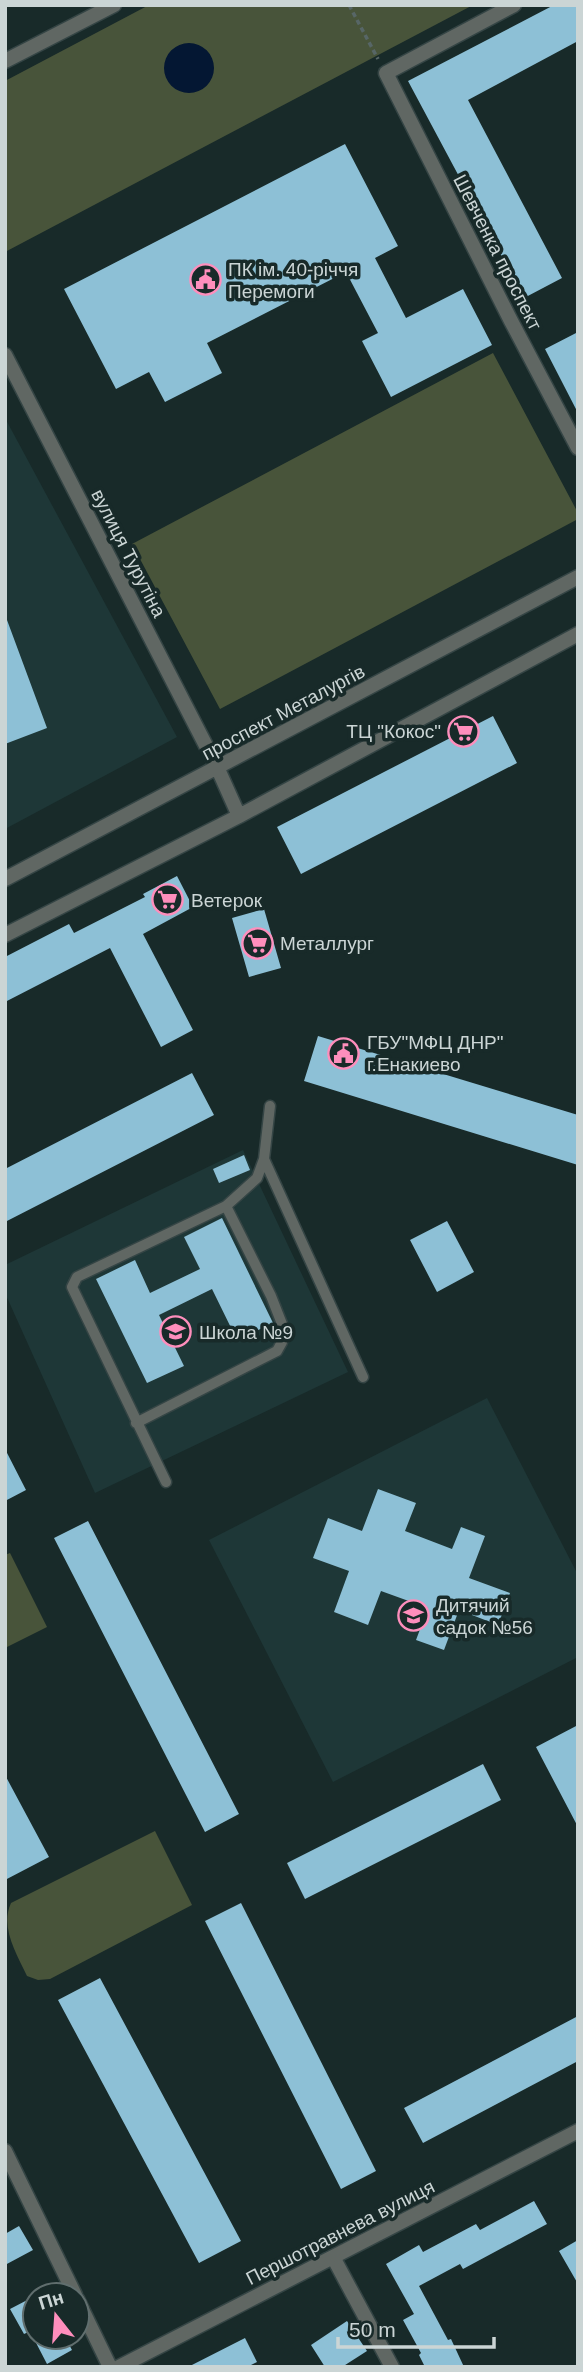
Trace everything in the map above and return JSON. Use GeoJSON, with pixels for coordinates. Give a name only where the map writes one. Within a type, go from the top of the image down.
{"type":"FeatureCollection","features":[{"type":"Feature","properties":{"kind":"street"},"geometry":{"type":"LineString","coordinates":[[5,61],[114,5]]}},
{"type":"Feature","properties":{"kind":"street"},"geometry":{"type":"LineString","coordinates":[[386,73],[514,5]]}},
{"type":"Feature","properties":{"kind":"street","name":"Шевченка проспект"},"geometry":{"type":"LineString","coordinates":[[386,73],[578,447]]}},
{"type":"Feature","properties":{"kind":"street","name":"вулиця Турутіна"},"geometry":{"type":"LineString","coordinates":[[5,355],[218,769],[239,816]]}},
{"type":"Feature","properties":{"kind":"street","name":"проспект Металургів"},"geometry":{"type":"LineString","coordinates":[[5,879],[578,577]]}},
{"type":"Feature","properties":{"kind":"street"},"geometry":{"type":"LineString","coordinates":[[5,935],[239,816],[578,634]]}},
{"type":"Feature","properties":{"kind":"street","name":"Першотравнева вулиця"},"geometry":{"type":"LineString","coordinates":[[119,2367],[577,2134]]}},
{"type":"Feature","properties":{"kind":"street"},"geometry":{"type":"LineString","coordinates":[[5,2151],[68,2281]]}},
{"type":"Feature","properties":{"kind":"street"},"geometry":{"type":"LineString","coordinates":[[332,2257],[391,2367]]}},
{"type":"Feature","properties":{"kind":"street"},"geometry":{"type":"LineString","coordinates":[[91,2328],[110,2367]]}},
{"type":"Feature","properties":{"kind":"lane"},"geometry":{"type":"LineString","coordinates":[[166,1482],[72,1292],[73,1283],[77,1277],[226,1206],[257,1178],[264,1159],[271,1105]]}},
{"type":"Feature","properties":{"kind":"lane"},"geometry":{"type":"LineString","coordinates":[[264,1159],[363,1377]]}},
{"type":"Feature","properties":{"kind":"lane"},"geometry":{"type":"LineString","coordinates":[[136,1423],[277,1351],[282,1342],[284,1329],[271,1296],[226,1206]]}},
{"type":"Feature","properties":{"kind":"path"},"geometry":{"type":"LineString","coordinates":[[349,5],[386,73]]}},
{"type":"Feature","properties":{"kind":"shaded area"},"geometry":{"type":"Polygon","coordinates":[[[5,418],[177,737],[5,829],[5,418]]]}},
{"type":"Feature","properties":{"kind":"shaded area","name":"Школа №9"},"geometry":{"type":"Polygon","coordinates":[[[243,1150],[348,1372],[95,1493],[5,1293],[5,1265],[243,1150]]]}},
{"type":"Feature","properties":{"kind":"shaded area","name":"Дитячий садок №56"},"geometry":{"type":"Polygon","coordinates":[[[487,1398],[578,1575],[578,1657],[333,1782],[209,1540],[487,1398]]]}},
{"type":"Feature","properties":{"kind":"green space"},"geometry":{"type":"Polygon","coordinates":[[[149,5],[473,5],[5,252],[5,81],[149,5]]]}},
{"type":"Feature","properties":{"kind":"green space"},"geometry":{"type":"Polygon","coordinates":[[[493,353],[578,513],[578,519],[220,709],[132,544],[493,353]]]}},
{"type":"Feature","properties":{"kind":"green space"},"geometry":{"type":"Polygon","coordinates":[[[10,1553],[47,1627],[5,1648],[5,1555],[10,1553]]]}},
{"type":"Feature","properties":{"kind":"green space"},"geometry":{"type":"Polygon","coordinates":[[[155,1831],[192,1905],[50,1979],[38,1980],[27,1976],[8,1931],[11,1903],[155,1831]]]}},
{"type":"Feature","properties":{"kind":"water"},"geometry":{"type":"Polygon","coordinates":[[[189,43],[206,51],[214,68],[206,85],[189,93],[172,85],[164,68],[172,51],[189,43]]]}},
{"type":"Feature","properties":{"kind":"building"},"geometry":{"type":"Polygon","coordinates":[[[554,5],[578,5],[578,41],[468,100],[562,278],[524,298],[408,81],[554,5]]]}},
{"type":"Feature","properties":{"kind":"building","name":"ПК ім. 40-річчя Перемоги"},"geometry":{"type":"Polygon","coordinates":[[[345,144],[398,246],[375,258],[406,318],[463,289],[492,345],[391,397],[362,341],[378,333],[346,272],[207,343],[222,373],[165,402],[149,372],[116,389],[64,289],[345,144]]]}},
{"type":"Feature","properties":{"kind":"building"},"geometry":{"type":"Polygon","coordinates":[[[578,332],[578,413],[545,349],[578,332]]]}},
{"type":"Feature","properties":{"kind":"building"},"geometry":{"type":"Polygon","coordinates":[[[5,620],[47,728],[5,744],[5,620]]]}},
{"type":"Feature","properties":{"kind":"building"},"geometry":{"type":"Polygon","coordinates":[[[493,716],[517,763],[301,874],[277,827],[493,716]]]}},
{"type":"Feature","properties":{"kind":"building"},"geometry":{"type":"Polygon","coordinates":[[[177,876],[193,907],[143,934],[193,1030],[161,1047],[110,948],[5,1002],[5,957],[69,924],[74,933],[145,897],[143,894],[177,876]]]}},
{"type":"Feature","properties":{"kind":"building","name":"Металлург"},"geometry":{"type":"Polygon","coordinates":[[[264,909],[281,968],[249,977],[232,918],[264,909]]]}},
{"type":"Feature","properties":{"kind":"building"},"geometry":{"type":"Polygon","coordinates":[[[318,1036],[578,1115],[578,1165],[304,1081],[318,1036]]]}},
{"type":"Feature","properties":{"kind":"building"},"geometry":{"type":"Polygon","coordinates":[[[192,1073],[214,1115],[5,1222],[5,1169],[192,1073]]]}},
{"type":"Feature","properties":{"kind":"building"},"geometry":{"type":"Polygon","coordinates":[[[244,1155],[250,1170],[219,1183],[213,1169],[244,1155]]]}},
{"type":"Feature","properties":{"kind":"building"},"geometry":{"type":"Polygon","coordinates":[[[222,1218],[273,1323],[237,1340],[212,1289],[159,1315],[184,1366],[147,1383],[96,1279],[135,1260],[150,1293],[200,1269],[184,1237],[222,1218]]]}},
{"type":"Feature","properties":{"kind":"building"},"geometry":{"type":"Polygon","coordinates":[[[447,1221],[474,1272],[437,1292],[410,1240],[447,1221]]]}},
{"type":"Feature","properties":{"kind":"building"},"geometry":{"type":"Polygon","coordinates":[[[5,1449],[26,1490],[5,1501],[5,1449]]]}},
{"type":"Feature","properties":{"kind":"building"},"geometry":{"type":"Polygon","coordinates":[[[378,1489],[416,1503],[405,1531],[452,1549],[461,1527],[485,1536],[469,1578],[510,1593],[498,1625],[459,1610],[444,1650],[416,1640],[428,1608],[381,1591],[368,1625],[334,1612],[349,1571],[313,1558],[328,1518],[362,1531],[378,1489]]]}},
{"type":"Feature","properties":{"kind":"building"},"geometry":{"type":"Polygon","coordinates":[[[88,1521],[239,1814],[205,1832],[54,1538],[88,1521]]]}},
{"type":"Feature","properties":{"kind":"building"},"geometry":{"type":"Polygon","coordinates":[[[578,1725],[578,1827],[536,1747],[578,1725]]]}},
{"type":"Feature","properties":{"kind":"building"},"geometry":{"type":"Polygon","coordinates":[[[483,1764],[501,1800],[305,1899],[287,1863],[483,1764]]]}},
{"type":"Feature","properties":{"kind":"building"},"geometry":{"type":"Polygon","coordinates":[[[5,1775],[49,1857],[5,1880],[5,1775]]]}},
{"type":"Feature","properties":{"kind":"building"},"geometry":{"type":"Polygon","coordinates":[[[241,1903],[376,2171],[341,2189],[205,1921],[241,1903]]]}},
{"type":"Feature","properties":{"kind":"building"},"geometry":{"type":"Polygon","coordinates":[[[100,1978],[241,2241],[199,2263],[58,2000],[100,1978]]]}},
{"type":"Feature","properties":{"kind":"building"},"geometry":{"type":"Polygon","coordinates":[[[578,2016],[578,2061],[423,2143],[404,2108],[578,2016]]]}},
{"type":"Feature","properties":{"kind":"building"},"geometry":{"type":"Polygon","coordinates":[[[534,2201],[547,2224],[463,2269],[460,2264],[419,2286],[448,2340],[451,2339],[464,2367],[425,2367],[419,2355],[421,2353],[403,2320],[414,2314],[386,2264],[419,2245],[423,2252],[476,2224],[480,2230],[534,2201]]]}},
{"type":"Feature","properties":{"kind":"building"},"geometry":{"type":"Polygon","coordinates":[[[19,2226],[33,2250],[5,2265],[5,2234],[19,2226]]]}},
{"type":"Feature","properties":{"kind":"building"},"geometry":{"type":"Polygon","coordinates":[[[578,2240],[578,2284],[559,2251],[578,2240]]]}},
{"type":"Feature","properties":{"kind":"building"},"geometry":{"type":"Polygon","coordinates":[[[21,2303],[21,2329],[10,2309],[21,2303]]]}},
{"type":"Feature","properties":{"kind":"building"},"geometry":{"type":"Polygon","coordinates":[[[347,2321],[367,2351],[342,2367],[325,2367],[311,2345],[347,2321]]]}},
{"type":"Feature","properties":{"kind":"building"},"geometry":{"type":"Polygon","coordinates":[[[245,2338],[257,2362],[247,2367],[188,2367],[245,2338]]]}},
{"type":"Feature","properties":{"kind":"building"},"geometry":{"type":"Polygon","coordinates":[[[40,2351],[70,2351],[47,2364],[40,2351]]]}},
{"type":"Feature","properties":{"kind":"place","name":"ПК ім. 40-річчя Перемоги"},"geometry":{"type":"Point","coordinates":[205,280]}},
{"type":"Feature","properties":{"kind":"place","name":"ТЦ \"Кокос\""},"geometry":{"type":"Point","coordinates":[464,731]}},
{"type":"Feature","properties":{"kind":"place","name":"Ветерок"},"geometry":{"type":"Point","coordinates":[168,900]}},
{"type":"Feature","properties":{"kind":"place","name":"Металлург"},"geometry":{"type":"Point","coordinates":[257,943]}},
{"type":"Feature","properties":{"kind":"place","name":"ГБУ\"МФЦ ДНР\" г.Енакиево"},"geometry":{"type":"Point","coordinates":[344,1053]}},
{"type":"Feature","properties":{"kind":"place","name":"Школа №9"},"geometry":{"type":"Point","coordinates":[176,1332]}},
{"type":"Feature","properties":{"kind":"place","name":"Дитячий садок №56"},"geometry":{"type":"Point","coordinates":[413,1616]}}]}
